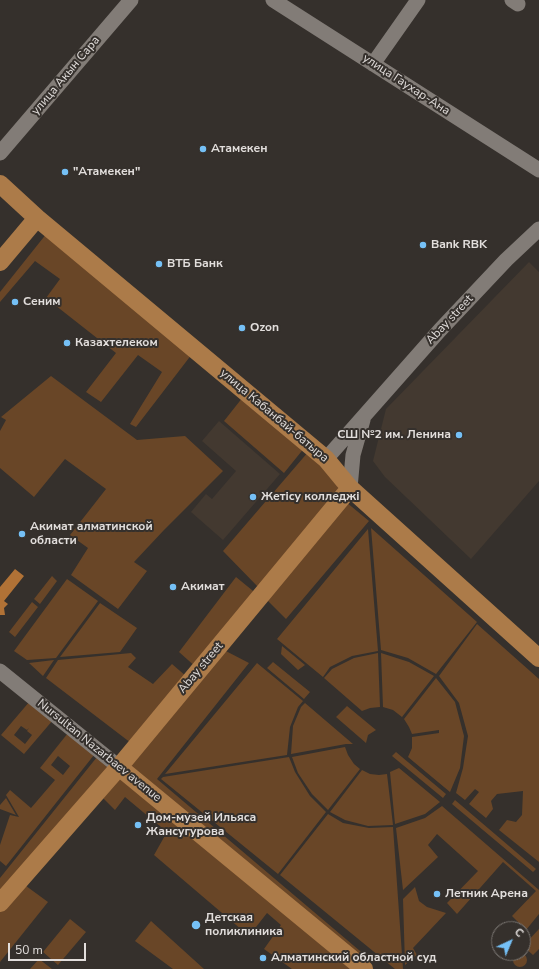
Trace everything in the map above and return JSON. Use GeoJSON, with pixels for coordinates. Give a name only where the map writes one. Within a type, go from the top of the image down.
{"type":"FeatureCollection","features":[{"type":"Feature","properties":{"kind":"main road","name":"улица Кабанбай-батыра"},"geometry":{"type":"LineString","coordinates":[[0,184],[37,218],[326,458],[350,488],[539,658]]}},
{"type":"Feature","properties":{"kind":"main road"},"geometry":{"type":"LineString","coordinates":[[0,262],[37,218]]}},
{"type":"Feature","properties":{"kind":"main road","name":"Abay street"},"geometry":{"type":"LineString","coordinates":[[0,903],[119,767],[350,488]]}},
{"type":"Feature","properties":{"kind":"main road","name":"Nursultan Nazarbaev avenue"},"geometry":{"type":"LineString","coordinates":[[119,767],[364,969]]}},
{"type":"Feature","properties":{"kind":"street","name":"улица Акын Сара"},"geometry":{"type":"LineString","coordinates":[[0,152],[131,0]]}},
{"type":"Feature","properties":{"kind":"street","name":"улица Гаухар-Ана"},"geometry":{"type":"LineString","coordinates":[[273,0],[539,170]]}},
{"type":"Feature","properties":{"kind":"street"},"geometry":{"type":"LineString","coordinates":[[373,64],[418,0]]}},
{"type":"Feature","properties":{"kind":"street","name":"Abay street"},"geometry":{"type":"LineString","coordinates":[[326,458],[440,330],[506,260],[539,229]]}},
{"type":"Feature","properties":{"kind":"street","name":"Abay street"},"geometry":{"type":"LineString","coordinates":[[350,488],[353,455],[366,414]]}},
{"type":"Feature","properties":{"kind":"street","name":"Nursultan Nazarbaev avenue"},"geometry":{"type":"LineString","coordinates":[[0,671],[119,767]]}},
{"type":"Feature","properties":{"kind":"shaded area"},"geometry":{"type":"Polygon","coordinates":[[[47,233],[192,354],[136,427],[130,424],[162,372],[138,355],[101,402],[86,392],[116,353],[46,298],[60,279],[35,261],[0,302],[0,292],[47,233]]]}},
{"type":"Feature","properties":{"kind":"shaded area","name":"СШ №2 им. Ленина"},"geometry":{"type":"Polygon","coordinates":[[[529,262],[539,272],[539,481],[471,559],[385,477],[373,461],[386,409],[529,262]]]}},
{"type":"Feature","properties":{"kind":"shaded area"},"geometry":{"type":"Polygon","coordinates":[[[51,376],[137,440],[185,436],[223,471],[134,562],[147,571],[118,609],[71,575],[88,548],[70,535],[106,489],[65,459],[34,497],[0,468],[0,431],[6,420],[1,417],[51,376]]]}},
{"type":"Feature","properties":{"kind":"shaded area"},"geometry":{"type":"Polygon","coordinates":[[[243,397],[305,447],[284,473],[224,421],[243,397]]]}},
{"type":"Feature","properties":{"kind":"shaded area"},"geometry":{"type":"Polygon","coordinates":[[[219,421],[280,474],[223,540],[191,512],[206,494],[212,499],[236,471],[202,441],[219,421]]]}},
{"type":"Feature","properties":{"kind":"shaded area"},"geometry":{"type":"Polygon","coordinates":[[[309,451],[336,482],[340,493],[259,588],[223,551],[309,451]]]}},
{"type":"Feature","properties":{"kind":"shaded area"},"geometry":{"type":"Polygon","coordinates":[[[346,502],[369,521],[286,619],[264,597],[346,502]]]}},
{"type":"Feature","properties":{"kind":"shaded area"},"geometry":{"type":"Polygon","coordinates":[[[371,528],[477,622],[436,674],[408,658],[381,650],[371,528]]]}},
{"type":"Feature","properties":{"kind":"shaded area"},"geometry":{"type":"Polygon","coordinates":[[[368,529],[378,651],[352,656],[330,667],[323,677],[277,639],[368,529]]]}},
{"type":"Feature","properties":{"kind":"shaded area"},"geometry":{"type":"Polygon","coordinates":[[[15,569],[24,576],[4,601],[8,604],[4,608],[5,615],[0,615],[0,587],[15,569]]]}},
{"type":"Feature","properties":{"kind":"shaded area"},"geometry":{"type":"Polygon","coordinates":[[[52,576],[57,581],[40,604],[34,599],[52,576]]]}},
{"type":"Feature","properties":{"kind":"shaded area"},"geometry":{"type":"Polygon","coordinates":[[[236,577],[258,595],[197,668],[179,652],[236,577]]]}},
{"type":"Feature","properties":{"kind":"shaded area"},"geometry":{"type":"Polygon","coordinates":[[[67,579],[98,601],[56,658],[27,660],[14,651],[67,579]]]}},
{"type":"Feature","properties":{"kind":"shaded area"},"geometry":{"type":"Polygon","coordinates":[[[32,602],[38,607],[15,637],[9,632],[32,602]]]}},
{"type":"Feature","properties":{"kind":"shaded area"},"geometry":{"type":"Polygon","coordinates":[[[100,603],[137,628],[120,652],[60,657],[100,603]]]}},
{"type":"Feature","properties":{"kind":"shaded area"},"geometry":{"type":"Polygon","coordinates":[[[477,624],[539,679],[539,862],[499,830],[507,820],[516,822],[522,815],[523,791],[497,794],[491,801],[493,809],[486,818],[469,804],[479,792],[475,789],[465,800],[456,793],[463,768],[468,736],[459,703],[439,676],[477,624]]]}},
{"type":"Feature","properties":{"kind":"shaded area"},"geometry":{"type":"Polygon","coordinates":[[[282,646],[305,665],[298,670],[281,654],[282,646]]]}},
{"type":"Feature","properties":{"kind":"shaded area"},"geometry":{"type":"Polygon","coordinates":[[[222,649],[249,663],[157,779],[373,962],[363,964],[126,765],[222,649]]]}},
{"type":"Feature","properties":{"kind":"shaded area"},"geometry":{"type":"Polygon","coordinates":[[[131,653],[136,658],[128,667],[153,684],[172,664],[187,677],[131,743],[46,678],[58,660],[131,653]]]}},
{"type":"Feature","properties":{"kind":"shaded area"},"geometry":{"type":"Polygon","coordinates":[[[378,653],[380,707],[362,711],[324,678],[332,669],[354,658],[378,653]]]}},
{"type":"Feature","properties":{"kind":"shaded area"},"geometry":{"type":"Polygon","coordinates":[[[381,653],[409,662],[434,676],[402,717],[393,710],[383,707],[381,653]]]}},
{"type":"Feature","properties":{"kind":"shaded area"},"geometry":{"type":"Polygon","coordinates":[[[54,660],[43,676],[29,663],[54,660]]]}},
{"type":"Feature","properties":{"kind":"shaded area"},"geometry":{"type":"Polygon","coordinates":[[[273,662],[310,692],[304,699],[267,668],[273,662]]]}},
{"type":"Feature","properties":{"kind":"shaded area"},"geometry":{"type":"Polygon","coordinates":[[[257,663],[303,701],[298,707],[290,727],[287,755],[165,774],[257,663]]]}},
{"type":"Feature","properties":{"kind":"shaded area"},"geometry":{"type":"Polygon","coordinates":[[[436,678],[455,702],[464,736],[460,768],[450,792],[408,757],[412,748],[412,737],[439,733],[439,730],[412,734],[404,719],[436,678]]]}},
{"type":"Feature","properties":{"kind":"shaded area"},"geometry":{"type":"Polygon","coordinates":[[[30,701],[53,720],[24,754],[1,735],[30,701]],[[21,726],[14,735],[25,744],[32,735],[27,731],[29,728],[27,730],[21,726]]]}},
{"type":"Feature","properties":{"kind":"shaded area"},"geometry":{"type":"Polygon","coordinates":[[[305,703],[353,744],[291,754],[293,726],[301,707],[305,703]]]}},
{"type":"Feature","properties":{"kind":"shaded area"},"geometry":{"type":"Polygon","coordinates":[[[347,706],[376,730],[368,735],[366,743],[336,717],[347,706]]]}},
{"type":"Feature","properties":{"kind":"shaded area"},"geometry":{"type":"Polygon","coordinates":[[[68,733],[94,755],[6,866],[0,861],[0,845],[10,815],[19,817],[6,795],[10,790],[31,808],[55,780],[40,768],[68,733]],[[58,756],[51,765],[63,775],[70,766],[58,756]]]}},
{"type":"Feature","properties":{"kind":"shaded area"},"geometry":{"type":"Polygon","coordinates":[[[345,747],[354,764],[360,769],[328,810],[312,794],[298,773],[292,757],[345,747]]]}},
{"type":"Feature","properties":{"kind":"shaded area"},"geometry":{"type":"Polygon","coordinates":[[[396,752],[446,794],[443,798],[392,756],[396,752]]]}},
{"type":"Feature","properties":{"kind":"shaded area"},"geometry":{"type":"Polygon","coordinates":[[[97,757],[113,769],[0,897],[0,878],[97,757]]]}},
{"type":"Feature","properties":{"kind":"shaded area"},"geometry":{"type":"Polygon","coordinates":[[[289,757],[295,772],[310,796],[326,812],[278,874],[161,779],[163,777],[289,757]]]}},
{"type":"Feature","properties":{"kind":"shaded area"},"geometry":{"type":"Polygon","coordinates":[[[399,768],[440,802],[425,814],[395,824],[390,772],[399,768]]]}},
{"type":"Feature","properties":{"kind":"shaded area"},"geometry":{"type":"Polygon","coordinates":[[[362,770],[370,774],[387,774],[393,825],[368,826],[345,820],[330,812],[362,770]]]}},
{"type":"Feature","properties":{"kind":"shaded area"},"geometry":{"type":"Polygon","coordinates":[[[119,775],[353,969],[292,969],[264,949],[281,925],[267,913],[249,936],[154,855],[167,832],[125,797],[115,810],[100,795],[119,775]]]}},
{"type":"Feature","properties":{"kind":"shaded area"},"geometry":{"type":"Polygon","coordinates":[[[6,798],[16,815],[0,809],[0,805],[6,798]]]}},
{"type":"Feature","properties":{"kind":"shaded area"},"geometry":{"type":"Polygon","coordinates":[[[455,800],[536,869],[533,872],[452,804],[455,800]]]}},
{"type":"Feature","properties":{"kind":"shaded area"},"geometry":{"type":"Polygon","coordinates":[[[442,806],[539,890],[539,914],[531,924],[531,921],[517,921],[512,916],[536,891],[503,862],[457,914],[447,903],[478,871],[437,834],[428,845],[438,857],[403,890],[396,828],[425,818],[442,806]]]}},
{"type":"Feature","properties":{"kind":"shaded area"},"geometry":{"type":"Polygon","coordinates":[[[328,814],[343,823],[369,828],[393,827],[403,969],[395,969],[280,875],[328,814]]]}},
{"type":"Feature","properties":{"kind":"shaded area"},"geometry":{"type":"Polygon","coordinates":[[[22,883],[48,902],[0,962],[0,909],[22,883]]]}},
{"type":"Feature","properties":{"kind":"shaded area"},"geometry":{"type":"Polygon","coordinates":[[[415,887],[419,901],[427,907],[446,913],[413,948],[417,955],[405,965],[403,899],[415,887]]]}},
{"type":"Feature","properties":{"kind":"shaded area"},"geometry":{"type":"Polygon","coordinates":[[[70,919],[86,932],[58,965],[43,952],[70,919]]]}},
{"type":"Feature","properties":{"kind":"shaded area"},"geometry":{"type":"Polygon","coordinates":[[[151,921],[204,969],[173,969],[135,941],[151,921]]]}},
{"type":"Feature","properties":{"kind":"shaded area"},"geometry":{"type":"Polygon","coordinates":[[[539,929],[539,949],[533,955],[531,953],[531,938],[539,929]]]}},
{"type":"Feature","properties":{"kind":"shaded area"},"geometry":{"type":"Polygon","coordinates":[[[39,959],[52,969],[30,969],[39,959]]]}},
{"type":"Feature","properties":{"kind":"shaded area"},"geometry":{"type":"Polygon","coordinates":[[[513,961],[527,961],[525,965],[520,967],[513,961]]]}},
{"type":"Feature","properties":{"kind":"place","name":"Атамекен"},"geometry":{"type":"Point","coordinates":[203,149]}},
{"type":"Feature","properties":{"kind":"place","name":"\"Атамекен\""},"geometry":{"type":"Point","coordinates":[65,172]}},
{"type":"Feature","properties":{"kind":"place","name":"Bank RBK"},"geometry":{"type":"Point","coordinates":[423,245]}},
{"type":"Feature","properties":{"kind":"place","name":"ВТБ Банк"},"geometry":{"type":"Point","coordinates":[159,264]}},
{"type":"Feature","properties":{"kind":"place","name":"Сеним"},"geometry":{"type":"Point","coordinates":[15,302]}},
{"type":"Feature","properties":{"kind":"place","name":"Ozon"},"geometry":{"type":"Point","coordinates":[242,328]}},
{"type":"Feature","properties":{"kind":"place","name":"Казахтелеком"},"geometry":{"type":"Point","coordinates":[67,343]}},
{"type":"Feature","properties":{"kind":"place","name":"СШ №2 им. Ленина"},"geometry":{"type":"Point","coordinates":[459,435]}},
{"type":"Feature","properties":{"kind":"place","name":"Жетісу колледжі"},"geometry":{"type":"Point","coordinates":[253,497]}},
{"type":"Feature","properties":{"kind":"place","name":"Акимат алматинской области"},"geometry":{"type":"Point","coordinates":[22,534]}},
{"type":"Feature","properties":{"kind":"place","name":"Акимат"},"geometry":{"type":"Point","coordinates":[173,587]}},
{"type":"Feature","properties":{"kind":"place","name":"Дом-музей Ильяса Жансугурова"},"geometry":{"type":"Point","coordinates":[138,825]}},
{"type":"Feature","properties":{"kind":"place","name":"Летник Арена"},"geometry":{"type":"Point","coordinates":[437,894]}},
{"type":"Feature","properties":{"kind":"place","name":"Детская поликлиника"},"geometry":{"type":"Point","coordinates":[196,925]}},
{"type":"Feature","properties":{"kind":"place","name":"Алматинский областной суд"},"geometry":{"type":"Point","coordinates":[263,958]}}]}
